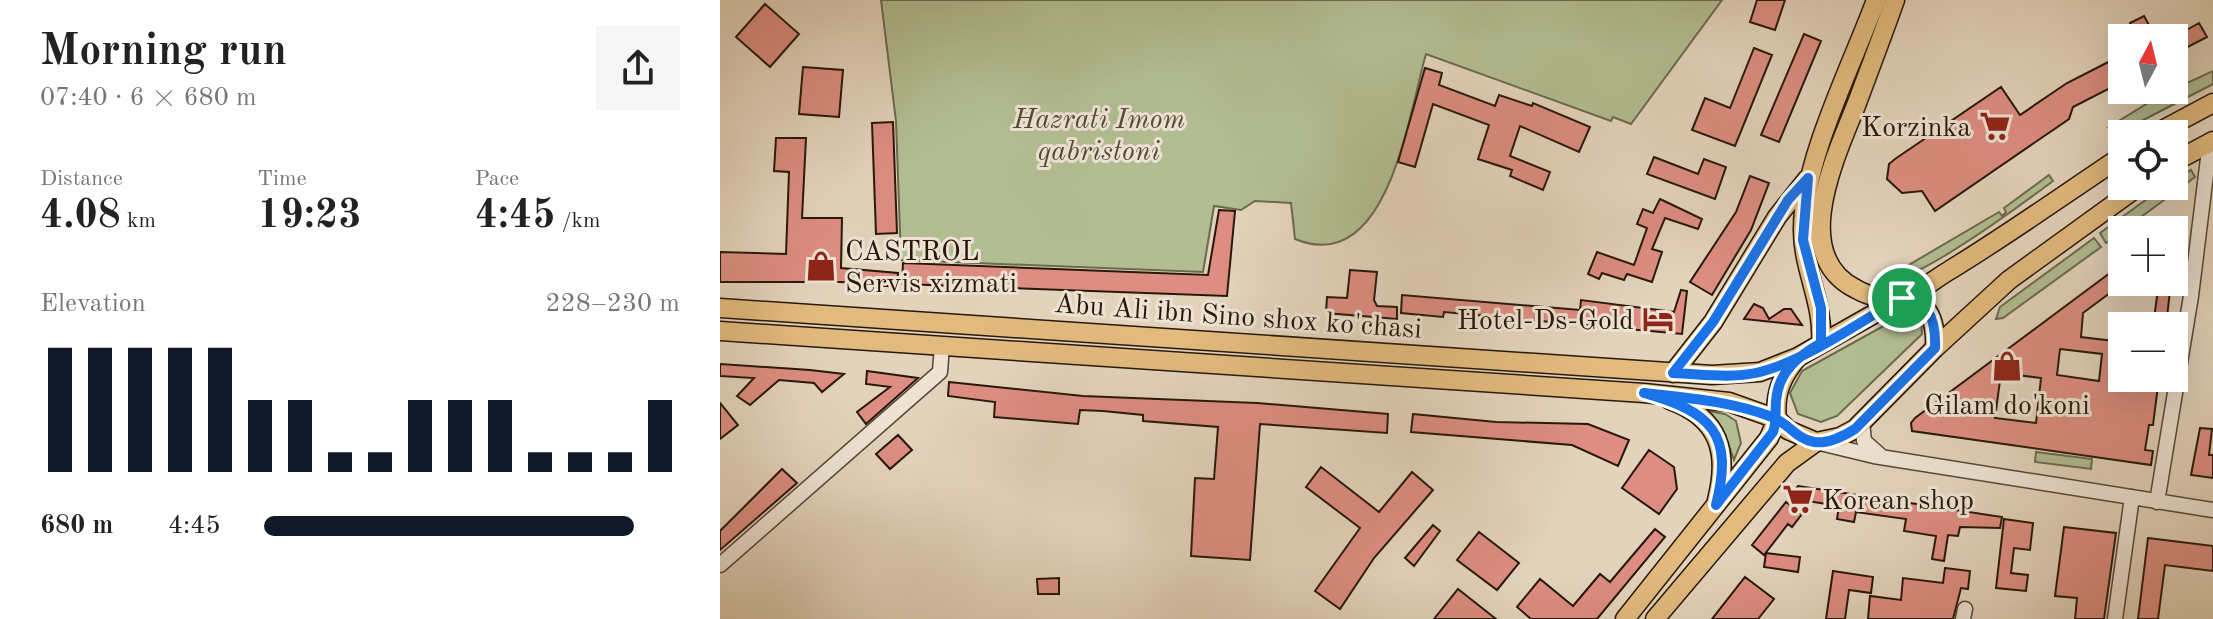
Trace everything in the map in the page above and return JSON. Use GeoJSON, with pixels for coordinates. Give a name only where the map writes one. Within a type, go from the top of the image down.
{"type":"FeatureCollection","features":[{"type":"Feature","properties":{"kind":"main road"},"geometry":{"type":"LineString","coordinates":[[1876,0],[1866,54],[1822,205],[1821,240],[1830,268],[1850,286],[1867,294],[1915,300],[1928,310],[1935,326],[1935,348]]}},
{"type":"Feature","properties":{"kind":"main road"},"geometry":{"type":"LineString","coordinates":[[1673,373],[1713,322],[1788,200],[1808,178],[1895,0]]}},
{"type":"Feature","properties":{"kind":"main road"},"geometry":{"type":"LineString","coordinates":[[2181,120],[2213,103]]}},
{"type":"Feature","properties":{"kind":"main road"},"geometry":{"type":"LineString","coordinates":[[2188,155],[2212,142]]}},
{"type":"Feature","properties":{"kind":"main road"},"geometry":{"type":"LineString","coordinates":[[1902,298],[1990,246],[2108,166]]}},
{"type":"Feature","properties":{"kind":"main road"},"geometry":{"type":"LineString","coordinates":[[1808,178],[1803,240],[1821,308],[1821,343]]}},
{"type":"Feature","properties":{"kind":"main road"},"geometry":{"type":"LineString","coordinates":[[1655,619],[1787,463],[1816,442],[1846,435],[2009,280],[2120,200]]}},
{"type":"Feature","properties":{"kind":"main road","name":"Abu Ali ibn Sino shox ko'chasi"},"geometry":{"type":"LineString","coordinates":[[720,308],[1673,373],[1750,374],[1798,357],[1902,298]]}},
{"type":"Feature","properties":{"kind":"main road","name":"Abu Ali ibn Sino shox ko'chasi"},"geometry":{"type":"LineString","coordinates":[[720,331],[1644,393],[1729,402],[1777,419],[1788,430],[1816,442]]}},
{"type":"Feature","properties":{"kind":"main road"},"geometry":{"type":"LineString","coordinates":[[1625,619],[1769,438],[1777,419],[1779,386],[1798,357]]}},
{"type":"Feature","properties":{"kind":"main road"},"geometry":{"type":"LineString","coordinates":[[1644,393],[1688,408],[1714,432],[1724,460],[1716,505]]}},
{"type":"Feature","properties":{"kind":"street"},"geometry":{"type":"LineString","coordinates":[[2157,502],[2191,296],[2212,142]]}},
{"type":"Feature","properties":{"kind":"street"},"geometry":{"type":"LineString","coordinates":[[720,565],[940,372],[942,345]]}},
{"type":"Feature","properties":{"kind":"street"},"geometry":{"type":"LineString","coordinates":[[1862,421],[1864,441],[1881,456]]}},
{"type":"Feature","properties":{"kind":"street"},"geometry":{"type":"LineString","coordinates":[[1816,442],[1881,456],[2213,510]]}},
{"type":"Feature","properties":{"kind":"street"},"geometry":{"type":"LineString","coordinates":[[2115,619],[2132,497]]}},
{"type":"Feature","properties":{"kind":"green space","name":"Hazrati Imom qabristoni"},"geometry":{"type":"Polygon","coordinates":[[[881,0],[1722,0],[1631,124],[1613,117],[1611,121],[1426,54],[1402,148],[1389,182],[1373,213],[1353,235],[1327,245],[1295,239],[1291,203],[1255,201],[1241,210],[1214,206],[1203,272],[901,260],[896,121],[881,0]]]}},
{"type":"Feature","properties":{"kind":"green space"},"geometry":{"type":"Polygon","coordinates":[[[2213,71],[2213,84],[2188,97],[2188,83],[2213,71]]]}},
{"type":"Feature","properties":{"kind":"green space"},"geometry":{"type":"Polygon","coordinates":[[[2146,104],[2174,104],[2143,120],[2120,120],[2146,104]]]}},
{"type":"Feature","properties":{"kind":"green space"},"geometry":{"type":"Polygon","coordinates":[[[2191,170],[2195,177],[2188,182],[2188,172],[2191,170]]]}},
{"type":"Feature","properties":{"kind":"green space"},"geometry":{"type":"Polygon","coordinates":[[[2049,175],[2053,181],[1967,242],[1916,272],[1878,283],[1999,212],[2002,216],[2006,212],[2004,208],[2049,175]]]}},
{"type":"Feature","properties":{"kind":"green space"},"geometry":{"type":"Polygon","coordinates":[[[2146,200],[2164,200],[2142,216],[2124,216],[2146,200]]]}},
{"type":"Feature","properties":{"kind":"green space"},"geometry":{"type":"Polygon","coordinates":[[[2108,227],[2108,242],[2106,243],[2100,233],[2108,227]]]}},
{"type":"Feature","properties":{"kind":"green space"},"geometry":{"type":"Polygon","coordinates":[[[2094,238],[2101,247],[2003,318],[1996,319],[2000,307],[2094,238]]]}},
{"type":"Feature","properties":{"kind":"green space"},"geometry":{"type":"Polygon","coordinates":[[[1907,313],[1921,320],[1922,334],[1837,416],[1821,422],[1798,414],[1790,393],[1802,371],[1907,313]]]}},
{"type":"Feature","properties":{"kind":"green space"},"geometry":{"type":"Polygon","coordinates":[[[1703,410],[1725,414],[1736,421],[1741,443],[1734,460],[1725,435],[1703,410]]]}},
{"type":"Feature","properties":{"kind":"green space"},"geometry":{"type":"Polygon","coordinates":[[[2036,452],[2092,459],[2091,469],[2035,462],[2036,452]]]}},
{"type":"Feature","properties":{"kind":"building"},"geometry":{"type":"Polygon","coordinates":[[[1757,0],[1785,0],[1775,30],[1750,22],[1757,0]]]}},
{"type":"Feature","properties":{"kind":"building"},"geometry":{"type":"Polygon","coordinates":[[[765,4],[799,34],[770,67],[736,37],[765,4]]]}},
{"type":"Feature","properties":{"kind":"building"},"geometry":{"type":"Polygon","coordinates":[[[2144,16],[2148,24],[2131,24],[2144,16]]]}},
{"type":"Feature","properties":{"kind":"building"},"geometry":{"type":"Polygon","coordinates":[[[2199,23],[2207,37],[2188,47],[2188,29],[2199,23]]]}},
{"type":"Feature","properties":{"kind":"building"},"geometry":{"type":"Polygon","coordinates":[[[1804,34],[1821,41],[1779,142],[1761,135],[1804,34]]]}},
{"type":"Feature","properties":{"kind":"building"},"geometry":{"type":"Polygon","coordinates":[[[1754,48],[1772,55],[1735,146],[1692,130],[1705,98],[1730,108],[1754,48]]]}},
{"type":"Feature","properties":{"kind":"building"},"geometry":{"type":"Polygon","coordinates":[[[2108,62],[2108,89],[2073,107],[2069,119],[1935,211],[1922,191],[1902,193],[1887,179],[1889,164],[1895,159],[2001,87],[2020,115],[2067,83],[2108,62]]]}},
{"type":"Feature","properties":{"kind":"building"},"geometry":{"type":"Polygon","coordinates":[[[803,67],[843,70],[839,117],[799,114],[803,67]]]}},
{"type":"Feature","properties":{"kind":"building"},"geometry":{"type":"Polygon","coordinates":[[[1425,68],[1442,73],[1439,85],[1495,106],[1499,95],[1532,106],[1533,103],[1590,127],[1579,152],[1520,126],[1510,156],[1550,172],[1543,190],[1510,176],[1512,170],[1478,159],[1489,125],[1433,104],[1415,167],[1398,162],[1425,68]]]}},
{"type":"Feature","properties":{"kind":"building"},"geometry":{"type":"Polygon","coordinates":[[[893,122],[897,233],[876,234],[872,123],[893,122]]]}},
{"type":"Feature","properties":{"kind":"building"},"geometry":{"type":"Polygon","coordinates":[[[776,138],[806,138],[802,218],[842,218],[841,268],[898,273],[897,287],[841,282],[720,282],[720,252],[786,254],[789,172],[774,171],[776,138]]]}},
{"type":"Feature","properties":{"kind":"building"},"geometry":{"type":"Polygon","coordinates":[[[1654,157],[1698,174],[1704,159],[1726,167],[1715,199],[1647,174],[1654,157]]]}},
{"type":"Feature","properties":{"kind":"building"},"geometry":{"type":"Polygon","coordinates":[[[1750,176],[1769,183],[1751,230],[1712,295],[1690,282],[1736,212],[1750,176]]]}},
{"type":"Feature","properties":{"kind":"building"},"geometry":{"type":"Polygon","coordinates":[[[1660,199],[1702,219],[1698,229],[1665,218],[1652,249],[1662,252],[1652,282],[1627,274],[1624,280],[1602,273],[1599,279],[1588,274],[1597,252],[1634,265],[1647,228],[1637,224],[1643,209],[1653,213],[1660,199]]]}},
{"type":"Feature","properties":{"kind":"building"},"geometry":{"type":"Polygon","coordinates":[[[1219,210],[1235,211],[1227,296],[902,284],[903,263],[1208,275],[1219,210]]]}},
{"type":"Feature","properties":{"kind":"building"},"geometry":{"type":"Polygon","coordinates":[[[1350,270],[1377,272],[1374,300],[1377,306],[1397,307],[1397,319],[1326,313],[1327,297],[1347,298],[1350,270]]]}},
{"type":"Feature","properties":{"kind":"building"},"geometry":{"type":"Polygon","coordinates":[[[2108,274],[2108,294],[2083,313],[2081,337],[2108,340],[2108,392],[2157,392],[2153,425],[2149,425],[2145,450],[2153,451],[2151,465],[1912,431],[1911,423],[2108,274]],[[2060,349],[2057,375],[2099,381],[2102,354],[2060,349]],[[2001,373],[1995,418],[2036,423],[2041,378],[2001,373]]]}},
{"type":"Feature","properties":{"kind":"building"},"geometry":{"type":"Polygon","coordinates":[[[1681,290],[1687,291],[1682,334],[1444,312],[1443,317],[1401,313],[1402,295],[1580,310],[1581,300],[1674,312],[1681,290]]]}},
{"type":"Feature","properties":{"kind":"building"},"geometry":{"type":"Polygon","coordinates":[[[2157,296],[2169,296],[2168,312],[2155,312],[2157,296]]]}},
{"type":"Feature","properties":{"kind":"building"},"geometry":{"type":"Polygon","coordinates":[[[1754,304],[1763,308],[1769,319],[1784,309],[1791,309],[1802,325],[1744,319],[1754,304]]]}},
{"type":"Feature","properties":{"kind":"building"},"geometry":{"type":"Polygon","coordinates":[[[720,364],[844,374],[822,392],[814,383],[779,380],[750,405],[737,396],[754,378],[720,376],[720,364]]]}},
{"type":"Feature","properties":{"kind":"building"},"geometry":{"type":"Polygon","coordinates":[[[867,371],[918,378],[866,424],[857,412],[890,387],[866,384],[867,371]]]}},
{"type":"Feature","properties":{"kind":"building"},"geometry":{"type":"Polygon","coordinates":[[[949,382],[1083,396],[1257,403],[1388,414],[1387,433],[1260,424],[1250,560],[1191,556],[1195,478],[1214,479],[1218,427],[1143,421],[1143,415],[1103,411],[1080,410],[1078,424],[994,417],[995,402],[948,396],[949,382]]]}},
{"type":"Feature","properties":{"kind":"building"},"geometry":{"type":"Polygon","coordinates":[[[720,403],[738,425],[720,439],[720,403]]]}},
{"type":"Feature","properties":{"kind":"building"},"geometry":{"type":"Polygon","coordinates":[[[1413,414],[1496,422],[1588,424],[1629,440],[1618,466],[1572,445],[1411,432],[1413,414]]]}},
{"type":"Feature","properties":{"kind":"building"},"geometry":{"type":"Polygon","coordinates":[[[2200,428],[2212,429],[2209,455],[2213,455],[2213,478],[2191,475],[2200,428]]]}},
{"type":"Feature","properties":{"kind":"building"},"geometry":{"type":"Polygon","coordinates":[[[898,435],[912,450],[890,469],[876,454],[898,435]]]}},
{"type":"Feature","properties":{"kind":"building"},"geometry":{"type":"Polygon","coordinates":[[[1649,450],[1674,467],[1677,489],[1659,514],[1622,488],[1649,450]]]}},
{"type":"Feature","properties":{"kind":"building"},"geometry":{"type":"Polygon","coordinates":[[[1321,467],[1379,512],[1412,472],[1433,490],[1374,558],[1340,609],[1315,591],[1360,528],[1306,487],[1321,467]]]}},
{"type":"Feature","properties":{"kind":"building"},"geometry":{"type":"Polygon","coordinates":[[[782,469],[797,483],[720,550],[720,531],[782,469]]]}},
{"type":"Feature","properties":{"kind":"building"},"geometry":{"type":"Polygon","coordinates":[[[1798,486],[2002,517],[2000,528],[1960,527],[1958,536],[1948,535],[1944,561],[1932,559],[1936,536],[1904,531],[1906,519],[1856,512],[1854,522],[1837,519],[1839,506],[1789,498],[1798,486]]]}},
{"type":"Feature","properties":{"kind":"building"},"geometry":{"type":"Polygon","coordinates":[[[1786,502],[1802,514],[1792,527],[1788,524],[1764,555],[1752,545],[1786,502]]]}},
{"type":"Feature","properties":{"kind":"building"},"geometry":{"type":"Polygon","coordinates":[[[2004,519],[2033,523],[2030,550],[2014,548],[2011,573],[2028,575],[2026,591],[1996,588],[2004,519]]]}},
{"type":"Feature","properties":{"kind":"building"},"geometry":{"type":"Polygon","coordinates":[[[1433,525],[1440,531],[1414,566],[1405,558],[1433,525]]]}},
{"type":"Feature","properties":{"kind":"building"},"geometry":{"type":"Polygon","coordinates":[[[2064,527],[2116,533],[2104,619],[2075,619],[2077,598],[2055,596],[2064,527]]]}},
{"type":"Feature","properties":{"kind":"building"},"geometry":{"type":"Polygon","coordinates":[[[1655,529],[1665,537],[1597,619],[1531,619],[1517,607],[1540,579],[1573,606],[1600,574],[1610,582],[1655,529]]]}},
{"type":"Feature","properties":{"kind":"building"},"geometry":{"type":"Polygon","coordinates":[[[1479,532],[1519,563],[1497,590],[1457,560],[1479,532]]]}},
{"type":"Feature","properties":{"kind":"building"},"geometry":{"type":"Polygon","coordinates":[[[2148,538],[2213,546],[2213,571],[2165,565],[2158,619],[2138,619],[2148,538]]]}},
{"type":"Feature","properties":{"kind":"building"},"geometry":{"type":"Polygon","coordinates":[[[1766,553],[1800,557],[1798,572],[1764,567],[1766,553]]]}},
{"type":"Feature","properties":{"kind":"building"},"geometry":{"type":"Polygon","coordinates":[[[1945,568],[1970,571],[1968,589],[1961,588],[1953,619],[1868,619],[1870,596],[1901,600],[1903,578],[1943,583],[1945,568]]]}},
{"type":"Feature","properties":{"kind":"building"},"geometry":{"type":"Polygon","coordinates":[[[1833,571],[1873,577],[1871,593],[1849,590],[1845,619],[1826,619],[1833,571]]]}},
{"type":"Feature","properties":{"kind":"building"},"geometry":{"type":"Polygon","coordinates":[[[1745,577],[1774,599],[1758,619],[1712,619],[1745,577]]]}},
{"type":"Feature","properties":{"kind":"building"},"geometry":{"type":"Polygon","coordinates":[[[1059,578],[1059,594],[1038,594],[1037,579],[1059,578]]]}},
{"type":"Feature","properties":{"kind":"building"},"geometry":{"type":"Polygon","coordinates":[[[1458,589],[1496,619],[1434,619],[1458,589]]]}},
{"type":"Feature","properties":{"kind":"place","name":"Korzinka"},"geometry":{"type":"Point","coordinates":[1995,126]}},
{"type":"Feature","properties":{"kind":"place","name":"CASTROL Servis xizmati"},"geometry":{"type":"Point","coordinates":[821,266]}},
{"type":"Feature","properties":{"kind":"place","name":"Hotel-Ds-Gold"},"geometry":{"type":"Point","coordinates":[1658,319]}},
{"type":"Feature","properties":{"kind":"place","name":"Gilam do'koni"},"geometry":{"type":"Point","coordinates":[2007,366]}},
{"type":"Feature","properties":{"kind":"place","name":"Korean shop"},"geometry":{"type":"Point","coordinates":[1798,499]}},
{"type":"Feature","properties":{"kind":"route"},"geometry":{"type":"LineString","coordinates":[[1902,298],[1798,357],[1770,369],[1740,375],[1673,373],[1713,322],[1788,200],[1808,178],[1803,240],[1821,308],[1821,343],[1798,357],[1786,371],[1777,393],[1777,419],[1773,432],[1716,505],[1724,460],[1722,447],[1714,432],[1688,408],[1644,393],[1729,402],[1777,419],[1788,430],[1816,442],[1840,437],[1855,429],[1935,348],[1933,317],[1922,304],[1902,298]]}}]}
